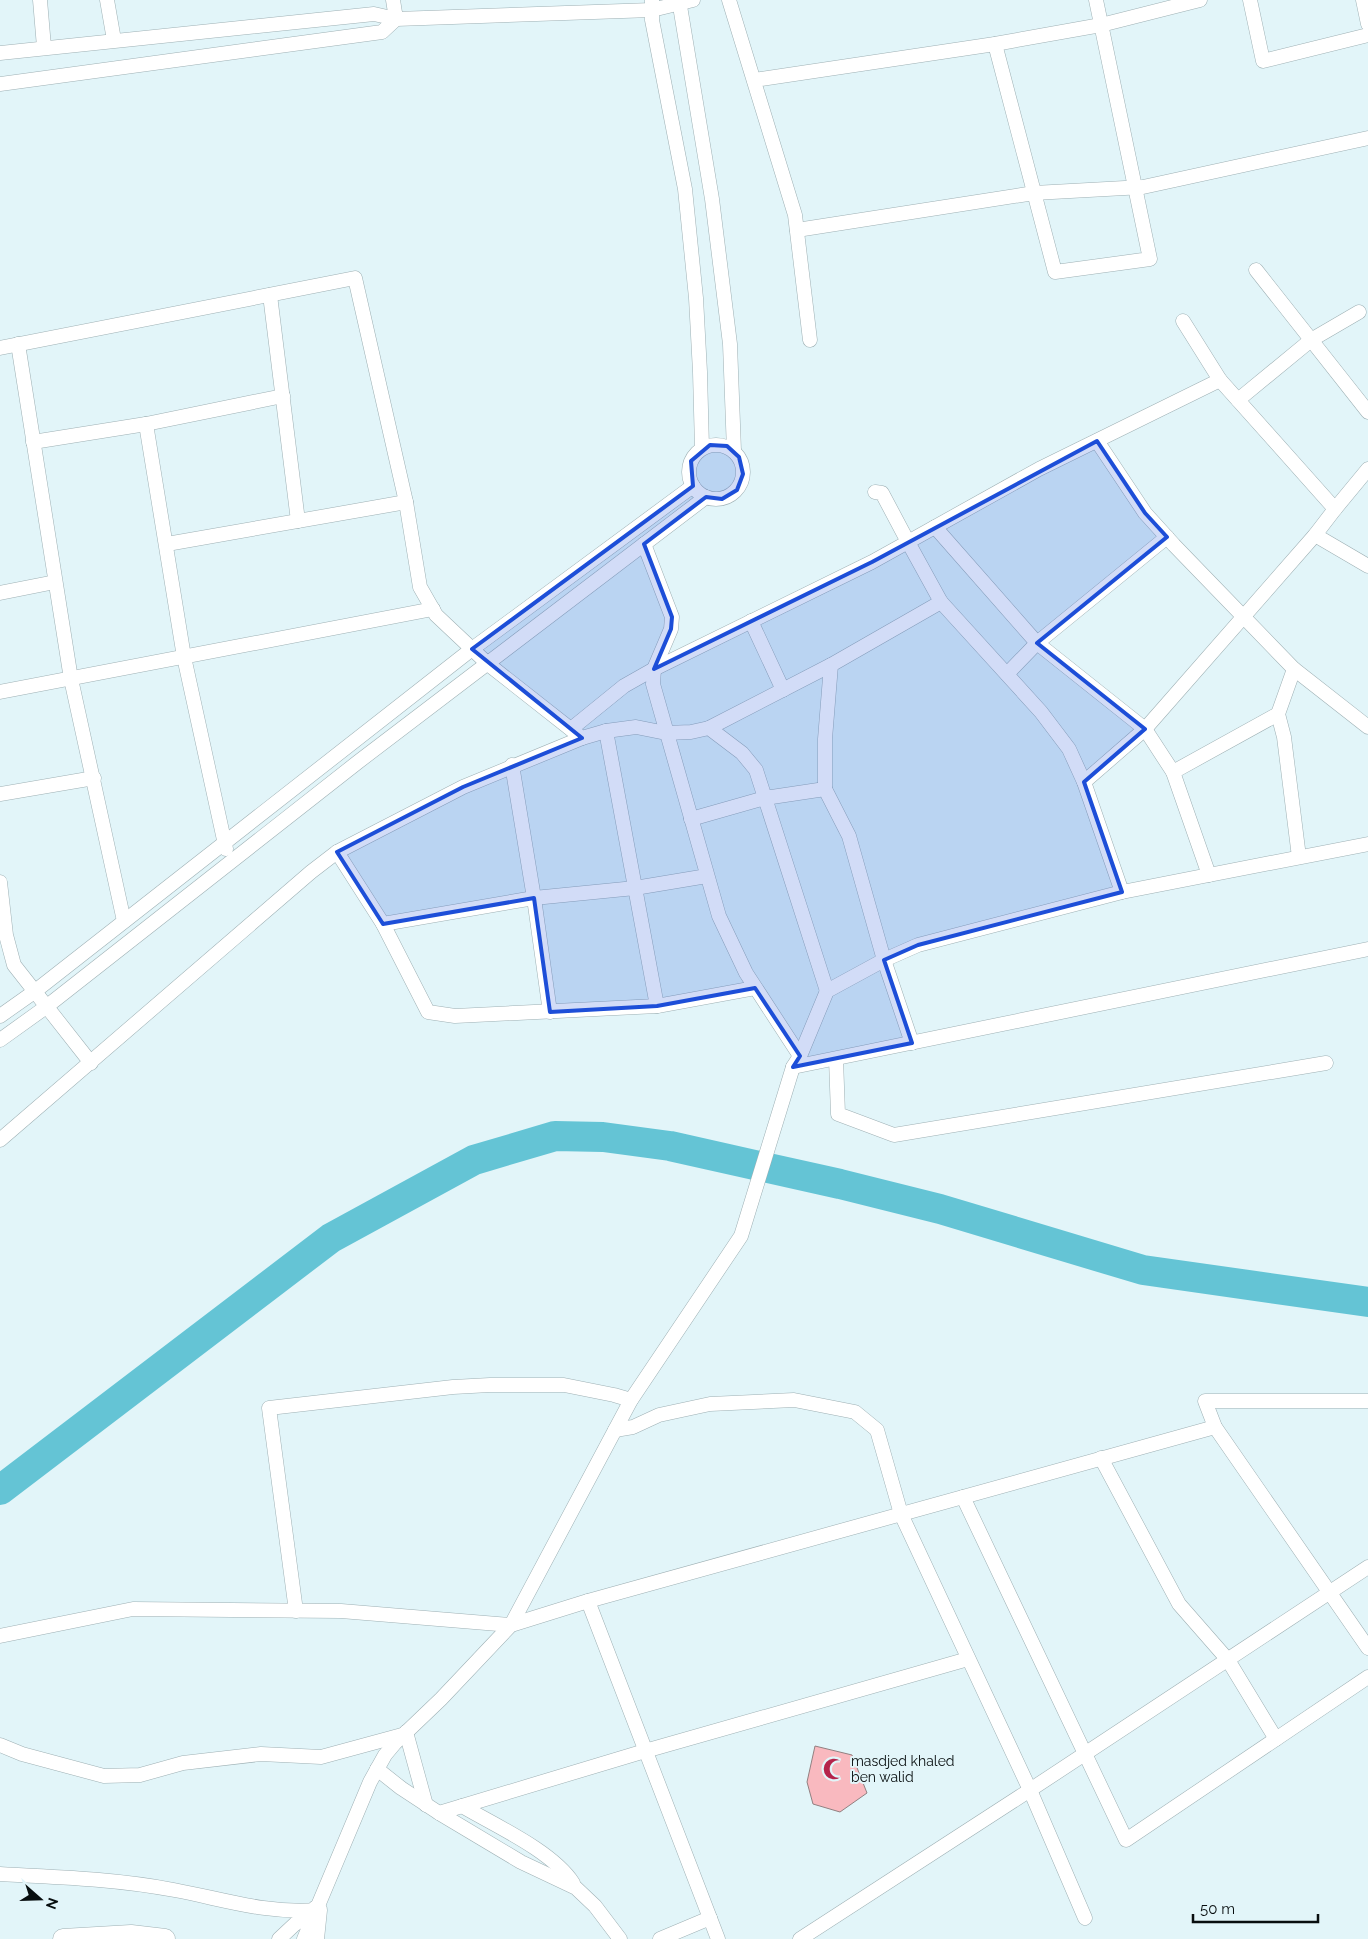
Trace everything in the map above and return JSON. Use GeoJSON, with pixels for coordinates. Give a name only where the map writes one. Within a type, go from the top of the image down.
{"type":"FeatureCollection","features":[{"type":"Feature","properties":{"kind":"main road"},"geometry":{"type":"LineString","coordinates":[[314,1939],[316,1910]]}},
{"type":"Feature","properties":{"kind":"main road"},"geometry":{"type":"LineString","coordinates":[[63,1939],[131,1935],[165,1939]]}},
{"type":"Feature","properties":{"kind":"street"},"geometry":{"type":"LineString","coordinates":[[40,0],[44,47]]}},
{"type":"Feature","properties":{"kind":"street"},"geometry":{"type":"LineString","coordinates":[[107,0],[114,40]]}},
{"type":"Feature","properties":{"kind":"street"},"geometry":{"type":"LineString","coordinates":[[393,0],[396,19]]}},
{"type":"Feature","properties":{"kind":"street"},"geometry":{"type":"LineString","coordinates":[[729,0],[795,215],[810,340]]}},
{"type":"Feature","properties":{"kind":"street"},"geometry":{"type":"LineString","coordinates":[[994,44],[1055,272],[1150,259],[1096,0]]}},
{"type":"Feature","properties":{"kind":"street"},"geometry":{"type":"LineString","coordinates":[[754,80],[994,44],[1101,25],[1200,0]]}},
{"type":"Feature","properties":{"kind":"street"},"geometry":{"type":"LineString","coordinates":[[1250,0],[1263,61],[1368,35]]}},
{"type":"Feature","properties":{"kind":"street"},"geometry":{"type":"LineString","coordinates":[[1363,0],[1368,24]]}},
{"type":"Feature","properties":{"kind":"street"},"geometry":{"type":"LineString","coordinates":[[0,53],[374,14],[396,19],[652,5],[684,1],[730,344],[734,451]]}},
{"type":"Feature","properties":{"kind":"street"},"geometry":{"type":"LineString","coordinates":[[652,5],[652,20],[685,189],[696,298],[702,448]]}},
{"type":"Feature","properties":{"kind":"street"},"geometry":{"type":"LineString","coordinates":[[0,84],[382,32],[396,19]]}},
{"type":"Feature","properties":{"kind":"street"},"geometry":{"type":"LineString","coordinates":[[797,230],[1034,193],[1135,187],[1368,138]]}},
{"type":"Feature","properties":{"kind":"street"},"geometry":{"type":"LineString","coordinates":[[1256,270],[1368,412]]}},
{"type":"Feature","properties":{"kind":"street"},"geometry":{"type":"LineString","coordinates":[[0,348],[356,278],[406,502],[420,587],[436,615],[472,649],[576,734],[636,727],[666,733],[691,732],[709,728],[831,665],[941,602]]}},
{"type":"Feature","properties":{"kind":"street"},"geometry":{"type":"LineString","coordinates":[[270,295],[298,521]]}},
{"type":"Feature","properties":{"kind":"street"},"geometry":{"type":"LineString","coordinates":[[1238,400],[1311,340],[1359,312]]}},
{"type":"Feature","properties":{"kind":"street"},"geometry":{"type":"LineString","coordinates":[[1183,321],[1220,380],[1335,509]]}},
{"type":"Feature","properties":{"kind":"street"},"geometry":{"type":"LineString","coordinates":[[18,344],[71,679],[124,921]]}},
{"type":"Feature","properties":{"kind":"street"},"geometry":{"type":"LineString","coordinates":[[0,1140],[311,872],[337,852],[462,787],[576,734],[624,686],[654,669],[872,562],[1039,469],[1220,380]]}},
{"type":"Feature","properties":{"kind":"street"},"geometry":{"type":"LineString","coordinates":[[33,442],[146,424],[283,396]]}},
{"type":"Feature","properties":{"kind":"street"},"geometry":{"type":"LineString","coordinates":[[146,424],[184,657],[224,844],[232,861]]}},
{"type":"Feature","properties":{"kind":"street"},"geometry":{"type":"LineString","coordinates":[[1097,441],[1145,513],[1243,618],[1294,669],[1368,727]]}},
{"type":"Feature","properties":{"kind":"street"},"geometry":{"type":"LineString","coordinates":[[718,444],[727,446],[734,451],[743,465],[743,474],[737,490],[722,499],[706,497],[693,486],[689,478],[691,461],[702,448],[718,444]]}},
{"type":"Feature","properties":{"kind":"street"},"geometry":{"type":"LineString","coordinates":[[1084,782],[1145,729],[1315,535],[1368,470]]}},
{"type":"Feature","properties":{"kind":"street"},"geometry":{"type":"LineString","coordinates":[[0,1016],[34,992],[472,649],[693,486]]}},
{"type":"Feature","properties":{"kind":"street"},"geometry":{"type":"LineString","coordinates":[[875,492],[882,492],[941,602],[1041,712],[1068,749],[1084,782],[1122,892]]}},
{"type":"Feature","properties":{"kind":"street"},"geometry":{"type":"LineString","coordinates":[[0,1040],[46,1007],[358,762],[706,497]]}},
{"type":"Feature","properties":{"kind":"street"},"geometry":{"type":"LineString","coordinates":[[167,544],[406,502]]}},
{"type":"Feature","properties":{"kind":"street"},"geometry":{"type":"LineString","coordinates":[[935,527],[1037,643],[1145,729],[1173,772],[1209,874]]}},
{"type":"Feature","properties":{"kind":"street"},"geometry":{"type":"LineString","coordinates":[[1315,535],[1368,566]]}},
{"type":"Feature","properties":{"kind":"street"},"geometry":{"type":"LineString","coordinates":[[1008,674],[1037,643],[1167,537]]}},
{"type":"Feature","properties":{"kind":"street"},"geometry":{"type":"LineString","coordinates":[[644,544],[672,617],[671,629],[654,669],[653,684],[719,916],[755,988],[797,1062]]}},
{"type":"Feature","properties":{"kind":"street"},"geometry":{"type":"LineString","coordinates":[[0,593],[55,582]]}},
{"type":"Feature","properties":{"kind":"street"},"geometry":{"type":"LineString","coordinates":[[0,692],[433,610]]}},
{"type":"Feature","properties":{"kind":"street"},"geometry":{"type":"LineString","coordinates":[[751,621],[783,690]]}},
{"type":"Feature","properties":{"kind":"street"},"geometry":{"type":"LineString","coordinates":[[831,665],[827,709],[825,789],[849,836],[884,960],[912,1043]]}},
{"type":"Feature","properties":{"kind":"street"},"geometry":{"type":"LineString","coordinates":[[1294,669],[1278,714],[1284,737],[1299,857]]}},
{"type":"Feature","properties":{"kind":"street"},"geometry":{"type":"LineString","coordinates":[[1173,772],[1278,714]]}},
{"type":"Feature","properties":{"kind":"street"},"geometry":{"type":"LineString","coordinates":[[709,728],[742,753],[756,770],[828,991]]}},
{"type":"Feature","properties":{"kind":"street"},"geometry":{"type":"LineString","coordinates":[[606,731],[658,1006]]}},
{"type":"Feature","properties":{"kind":"street"},"geometry":{"type":"LineString","coordinates":[[512,765],[534,898],[550,1012]]}},
{"type":"Feature","properties":{"kind":"street"},"geometry":{"type":"LineString","coordinates":[[0,794],[94,778]]}},
{"type":"Feature","properties":{"kind":"street"},"geometry":{"type":"LineString","coordinates":[[691,819],[765,798],[825,789]]}},
{"type":"Feature","properties":{"kind":"street"},"geometry":{"type":"LineString","coordinates":[[304,1939],[364,1795],[377,1769],[404,1733],[441,1699],[510,1625],[631,1400],[742,1236],[789,1081],[828,991],[884,960],[918,945],[1122,892],[1368,844]]}},
{"type":"Feature","properties":{"kind":"street"},"geometry":{"type":"LineString","coordinates":[[337,852],[383,924],[428,1012],[455,1016],[658,1006],[755,988]]}},
{"type":"Feature","properties":{"kind":"street"},"geometry":{"type":"LineString","coordinates":[[383,924],[534,898],[635,888],[708,876]]}},
{"type":"Feature","properties":{"kind":"street"},"geometry":{"type":"LineString","coordinates":[[0,882],[3,935],[14,964],[91,1063]]}},
{"type":"Feature","properties":{"kind":"street"},"geometry":{"type":"LineString","coordinates":[[797,1062],[836,1058],[912,1043],[1368,949]]}},
{"type":"Feature","properties":{"kind":"street"},"geometry":{"type":"LineString","coordinates":[[836,1058],[838,1114],[894,1135],[1326,1063]]}},
{"type":"Feature","properties":{"kind":"street"},"geometry":{"type":"LineString","coordinates":[[296,1610],[270,1408],[453,1386],[490,1385],[564,1385],[631,1400]]}},
{"type":"Feature","properties":{"kind":"street"},"geometry":{"type":"LineString","coordinates":[[615,1430],[634,1427],[659,1415],[710,1404],[794,1400],[855,1412],[877,1430],[901,1514],[1030,1790],[1085,1918]]}},
{"type":"Feature","properties":{"kind":"street"},"geometry":{"type":"LineString","coordinates":[[1368,1401],[1205,1401],[1215,1427],[1368,1648]]}},
{"type":"Feature","properties":{"kind":"street"},"geometry":{"type":"LineString","coordinates":[[0,1636],[133,1609],[341,1611],[510,1625],[588,1601],[1215,1427]]}},
{"type":"Feature","properties":{"kind":"street"},"geometry":{"type":"LineString","coordinates":[[1101,1458],[1179,1604],[1228,1660],[1276,1739]]}},
{"type":"Feature","properties":{"kind":"street"},"geometry":{"type":"LineString","coordinates":[[963,1496],[1126,1840],[1368,1677]]}},
{"type":"Feature","properties":{"kind":"street"},"geometry":{"type":"LineString","coordinates":[[800,1939],[1368,1567]]}},
{"type":"Feature","properties":{"kind":"street"},"geometry":{"type":"LineString","coordinates":[[588,1601],[718,1939]]}},
{"type":"Feature","properties":{"kind":"street"},"geometry":{"type":"LineString","coordinates":[[439,1813],[645,1751],[968,1659]]}},
{"type":"Feature","properties":{"kind":"street"},"geometry":{"type":"LineString","coordinates":[[0,1745],[22,1754],[104,1776],[140,1775],[183,1763],[261,1754],[321,1757],[404,1733]]}},
{"type":"Feature","properties":{"kind":"street"},"geometry":{"type":"LineString","coordinates":[[404,1733],[426,1805]]}},
{"type":"Feature","properties":{"kind":"street"},"geometry":{"type":"LineString","coordinates":[[377,1769],[401,1788],[439,1813],[526,1865],[576,1888]]}},
{"type":"Feature","properties":{"kind":"street"},"geometry":{"type":"LineString","coordinates":[[462,1806],[548,1857],[562,1869],[576,1888],[595,1906],[620,1939]]}},
{"type":"Feature","properties":{"kind":"street"},"geometry":{"type":"LineString","coordinates":[[0,1874],[107,1880],[174,1890],[260,1909],[297,1912],[316,1910]]}},
{"type":"Feature","properties":{"kind":"street"},"geometry":{"type":"LineString","coordinates":[[279,1939],[295,1924],[316,1910]]}},
{"type":"Feature","properties":{"kind":"street"},"geometry":{"type":"LineString","coordinates":[[660,1939],[710,1918]]}},
{"type":"Feature","properties":{"kind":"highlighted area"},"geometry":{"type":"Polygon","coordinates":[[[1097,441],[1145,513],[1167,537],[1037,643],[1145,729],[1084,782],[1122,892],[918,945],[884,960],[912,1043],[793,1067],[800,1056],[755,988],[657,1006],[550,1012],[534,898],[383,924],[337,852],[463,787],[582,738],[472,649],[693,486],[691,461],[710,445],[727,446],[739,457],[743,474],[737,490],[722,499],[706,497],[644,544],[672,617],[671,629],[654,669],[872,562],[1097,441]]]}},
{"type":"Feature","properties":{"kind":"building","name":"masdjed khaled ben walid"},"geometry":{"type":"Polygon","coordinates":[[[815,1746],[852,1755],[867,1793],[840,1812],[813,1804],[807,1782],[815,1746]]]}},
{"type":"Feature","properties":{"kind":"waterway"},"geometry":{"type":"LineString","coordinates":[[0,1490],[331,1238],[474,1160],[555,1136],[603,1137],[670,1146],[840,1184],[940,1209],[1143,1270],[1368,1302]]}},
{"type":"Feature","properties":{"kind":"place","name":"masdjed khaled ben walid"},"geometry":{"type":"Point","coordinates":[834,1769]}}]}
